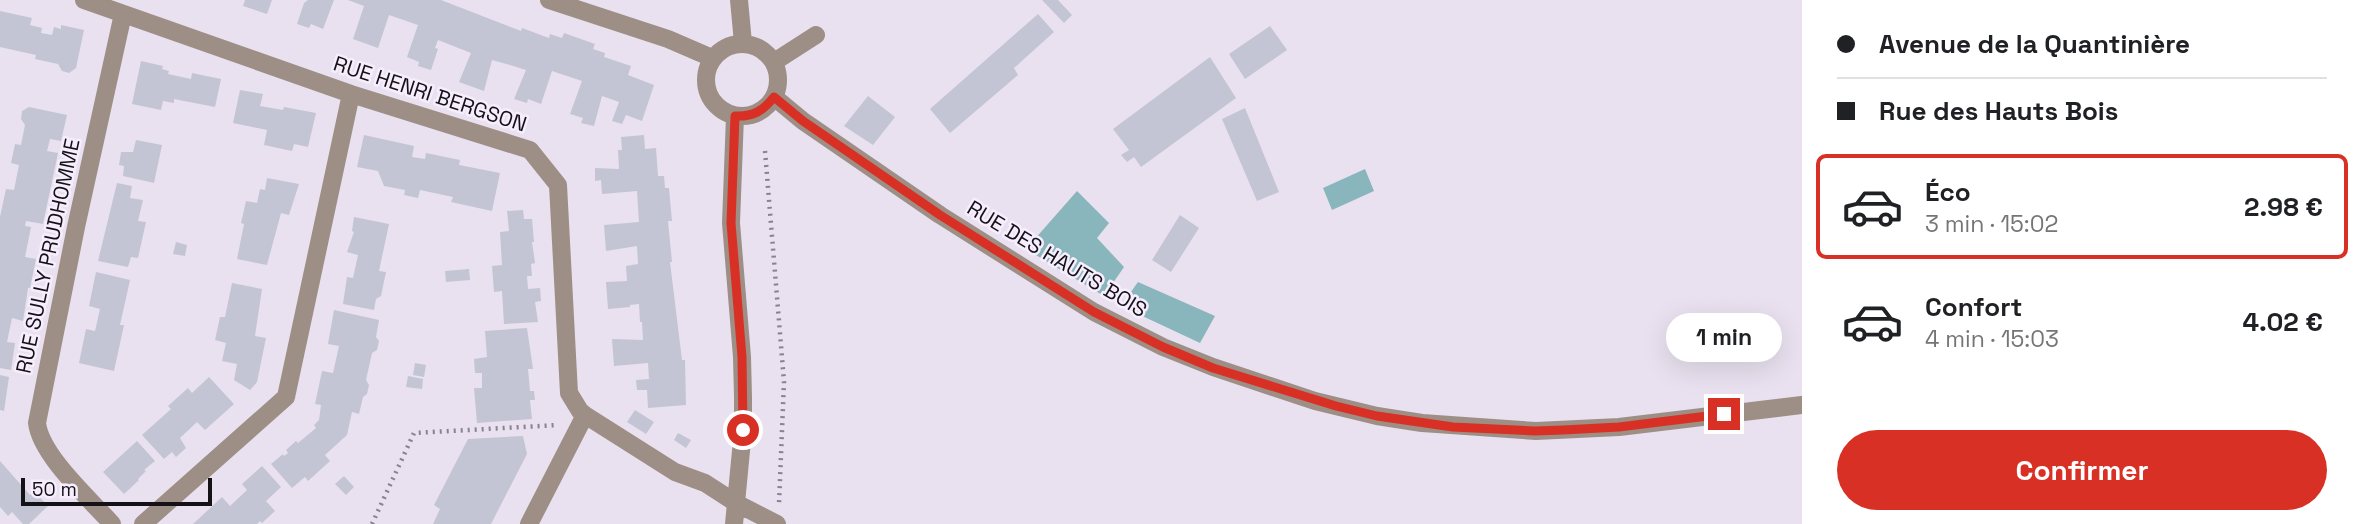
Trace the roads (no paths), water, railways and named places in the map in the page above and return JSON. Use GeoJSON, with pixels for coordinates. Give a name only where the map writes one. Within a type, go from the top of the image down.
{"type":"FeatureCollection","features":[{"type":"Feature","properties":{"kind":"street","name":"RUE HENRI BERGSON"},"geometry":{"type":"LineString","coordinates":[[84,0],[351,94],[530,150],[558,185],[569,393],[580,411],[675,472],[705,483],[736,503],[778,518]]}},
{"type":"Feature","properties":{"kind":"street"},"geometry":{"type":"LineString","coordinates":[[549,0],[668,39],[712,58]]}},
{"type":"Feature","properties":{"kind":"street"},"geometry":{"type":"LineString","coordinates":[[739,0],[743,43]]}},
{"type":"Feature","properties":{"kind":"street","name":"RUE SULLY PRUDHOMME"},"geometry":{"type":"LineString","coordinates":[[113,524],[50,454],[38,435],[37,423],[123,14]]}},
{"type":"Feature","properties":{"kind":"street"},"geometry":{"type":"LineString","coordinates":[[774,62],[816,35]]}},
{"type":"Feature","properties":{"kind":"street"},"geometry":{"type":"LineString","coordinates":[[743,43],[766,52],[778,73],[778,86],[774,97],[758,113],[747,117],[724,112],[714,104],[705,81],[712,58],[721,50],[743,43]]}},
{"type":"Feature","properties":{"kind":"street"},"geometry":{"type":"LineString","coordinates":[[143,524],[286,397],[351,94]]}},
{"type":"Feature","properties":{"kind":"street","name":"RUE DES HAUTS BOIS"},"geometry":{"type":"LineString","coordinates":[[774,97],[803,121],[940,215],[1094,312],[1163,347],[1213,368],[1315,401],[1377,416],[1422,423],[1535,431],[1619,427],[1802,405]]}},
{"type":"Feature","properties":{"kind":"street"},"geometry":{"type":"LineString","coordinates":[[734,524],[743,430],[742,357],[731,223],[735,116]]}},
{"type":"Feature","properties":{"kind":"street"},"geometry":{"type":"LineString","coordinates":[[529,524],[585,415]]}},
{"type":"Feature","properties":{"kind":"water"},"geometry":{"type":"Polygon","coordinates":[[[1365,169],[1374,191],[1332,210],[1323,188],[1365,169]]]}},
{"type":"Feature","properties":{"kind":"water"},"geometry":{"type":"Polygon","coordinates":[[[1077,191],[1109,223],[1097,238],[1124,267],[1104,296],[1026,249],[1077,191]]]}},
{"type":"Feature","properties":{"kind":"water"},"geometry":{"type":"Polygon","coordinates":[[[1138,282],[1215,316],[1200,343],[1121,306],[1138,282]]]}}]}
